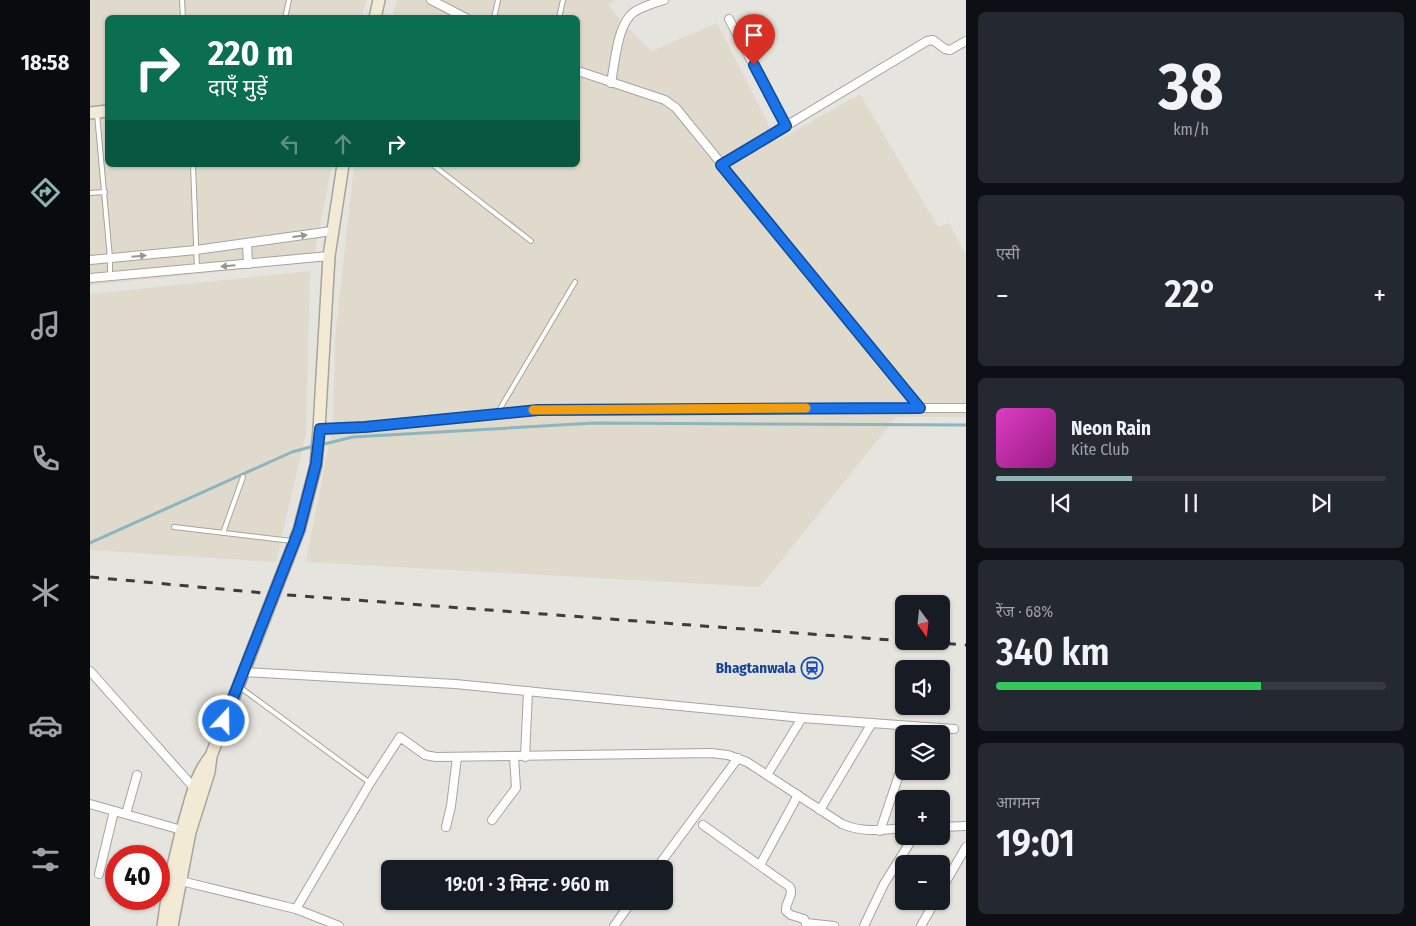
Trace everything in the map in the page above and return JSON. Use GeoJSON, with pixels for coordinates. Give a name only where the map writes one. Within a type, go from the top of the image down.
{"type":"FeatureCollection","features":[{"type":"Feature","properties":{"kind":"street"},"geometry":{"type":"LineString","coordinates":[[376,15],[379,0]]}},
{"type":"Feature","properties":{"kind":"street"},"geometry":{"type":"LineString","coordinates":[[431,0],[460,15]]}},
{"type":"Feature","properties":{"kind":"street"},"geometry":{"type":"LineString","coordinates":[[611,82],[621,30],[626,19],[636,10],[664,0]]}},
{"type":"Feature","properties":{"kind":"street"},"geometry":{"type":"LineString","coordinates":[[729,19],[786,126]]}},
{"type":"Feature","properties":{"kind":"street"},"geometry":{"type":"LineString","coordinates":[[721,165],[927,41],[933,40],[944,49],[950,50],[966,41]]}},
{"type":"Feature","properties":{"kind":"street"},"geometry":{"type":"LineString","coordinates":[[580,72],[670,103],[683,114],[721,165],[920,408]]}},
{"type":"Feature","properties":{"kind":"street"},"geometry":{"type":"LineString","coordinates":[[163,926],[186,831],[198,792],[209,772],[211,756],[295,542],[316,464],[329,256],[343,167]]}},
{"type":"Feature","properties":{"kind":"street"},"geometry":{"type":"LineString","coordinates":[[90,260],[196,250],[332,231]]}},
{"type":"Feature","properties":{"kind":"street"},"geometry":{"type":"LineString","coordinates":[[247,243],[248,264]]}},
{"type":"Feature","properties":{"kind":"street"},"geometry":{"type":"LineString","coordinates":[[90,278],[329,256]]}},
{"type":"Feature","properties":{"kind":"street"},"geometry":{"type":"LineString","coordinates":[[319,432],[498,412],[571,409],[966,408]]}},
{"type":"Feature","properties":{"kind":"street"},"geometry":{"type":"LineString","coordinates":[[90,671],[198,792]]}},
{"type":"Feature","properties":{"kind":"street"},"geometry":{"type":"LineString","coordinates":[[244,672],[409,681],[528,691],[802,718],[872,723],[895,727]]}},
{"type":"Feature","properties":{"kind":"street"},"geometry":{"type":"LineString","coordinates":[[525,757],[528,691]]}},
{"type":"Feature","properties":{"kind":"street"},"geometry":{"type":"LineString","coordinates":[[767,775],[802,718]]}},
{"type":"Feature","properties":{"kind":"street"},"geometry":{"type":"LineString","coordinates":[[820,810],[872,723]]}},
{"type":"Feature","properties":{"kind":"street"},"geometry":{"type":"LineString","coordinates":[[950,729],[954,729]]}},
{"type":"Feature","properties":{"kind":"street"},"geometry":{"type":"LineString","coordinates":[[296,909],[370,783],[400,737],[425,755],[436,757],[711,753],[738,758],[842,824],[855,830],[880,831],[895,829]]}},
{"type":"Feature","properties":{"kind":"street"},"geometry":{"type":"LineString","coordinates":[[446,827],[451,806],[457,757]]}},
{"type":"Feature","properties":{"kind":"street"},"geometry":{"type":"LineString","coordinates":[[492,820],[516,788],[514,757]]}},
{"type":"Feature","properties":{"kind":"street"},"geometry":{"type":"LineString","coordinates":[[663,860],[738,758]]}},
{"type":"Feature","properties":{"kind":"street"},"geometry":{"type":"LineString","coordinates":[[126,814],[137,775]]}},
{"type":"Feature","properties":{"kind":"street"},"geometry":{"type":"LineString","coordinates":[[880,831],[897,780]]}},
{"type":"Feature","properties":{"kind":"street"},"geometry":{"type":"LineString","coordinates":[[760,864],[798,795]]}},
{"type":"Feature","properties":{"kind":"street"},"geometry":{"type":"LineString","coordinates":[[90,804],[186,831]]}},
{"type":"Feature","properties":{"kind":"street"},"geometry":{"type":"LineString","coordinates":[[99,874],[114,811]]}},
{"type":"Feature","properties":{"kind":"street"},"geometry":{"type":"LineString","coordinates":[[703,825],[790,887],[792,893],[786,906],[786,911],[791,915],[804,919],[806,925],[834,926]]}},
{"type":"Feature","properties":{"kind":"street"},"geometry":{"type":"LineString","coordinates":[[950,826],[966,826]]}},
{"type":"Feature","properties":{"kind":"street"},"geometry":{"type":"LineString","coordinates":[[864,926],[884,884],[908,845]]}},
{"type":"Feature","properties":{"kind":"street"},"geometry":{"type":"LineString","coordinates":[[950,875],[966,847]]}},
{"type":"Feature","properties":{"kind":"street"},"geometry":{"type":"LineString","coordinates":[[175,880],[296,909],[339,926]]}},
{"type":"Feature","properties":{"kind":"street"},"geometry":{"type":"LineString","coordinates":[[172,926],[175,880]]}},
{"type":"Feature","properties":{"kind":"street"},"geometry":{"type":"LineString","coordinates":[[614,926],[626,910]]}},
{"type":"Feature","properties":{"kind":"street"},"geometry":{"type":"LineString","coordinates":[[921,926],[930,910]]}},
{"type":"Feature","properties":{"kind":"lane"},"geometry":{"type":"LineString","coordinates":[[182,0],[183,15]]}},
{"type":"Feature","properties":{"kind":"lane"},"geometry":{"type":"LineString","coordinates":[[286,15],[289,0]]}},
{"type":"Feature","properties":{"kind":"lane"},"geometry":{"type":"LineString","coordinates":[[495,15],[498,0]]}},
{"type":"Feature","properties":{"kind":"lane"},"geometry":{"type":"LineString","coordinates":[[560,15],[563,0]]}},
{"type":"Feature","properties":{"kind":"lane"},"geometry":{"type":"LineString","coordinates":[[98,112],[110,276]]}},
{"type":"Feature","properties":{"kind":"lane"},"geometry":{"type":"LineString","coordinates":[[192,167],[196,269]]}},
{"type":"Feature","properties":{"kind":"lane"},"geometry":{"type":"LineString","coordinates":[[436,167],[531,241]]}},
{"type":"Feature","properties":{"kind":"lane"},"geometry":{"type":"LineString","coordinates":[[90,193],[104,192]]}},
{"type":"Feature","properties":{"kind":"lane"},"geometry":{"type":"LineString","coordinates":[[498,412],[575,282]]}},
{"type":"Feature","properties":{"kind":"lane"},"geometry":{"type":"LineString","coordinates":[[224,533],[243,476]]}},
{"type":"Feature","properties":{"kind":"lane"},"geometry":{"type":"LineString","coordinates":[[174,527],[295,542]]}},
{"type":"Feature","properties":{"kind":"lane"},"geometry":{"type":"LineString","coordinates":[[238,686],[370,783]]}},
{"type":"Feature","properties":{"kind":"shaded area"},"geometry":{"type":"Polygon","coordinates":[[[90,0],[366,0],[362,15],[105,15],[105,167],[332,167],[313,262],[90,285],[90,0]]]}},
{"type":"Feature","properties":{"kind":"shaded area"},"geometry":{"type":"Polygon","coordinates":[[[397,0],[615,0],[608,4],[620,20],[652,51],[717,23],[777,141],[860,94],[938,227],[949,223],[966,255],[966,417],[896,417],[760,587],[306,562],[333,422],[335,338],[354,167],[580,167],[580,15],[393,15],[397,0]]]}},
{"type":"Feature","properties":{"kind":"shaded area"},"geometry":{"type":"Polygon","coordinates":[[[310,271],[306,433],[276,562],[90,550],[90,294],[310,271]]]}},
{"type":"Feature","properties":{"kind":"waterway"},"geometry":{"type":"LineString","coordinates":[[320,445],[353,437],[594,423],[966,425]]}},
{"type":"Feature","properties":{"kind":"waterway"},"geometry":{"type":"LineString","coordinates":[[90,543],[292,452],[314,446]]}},
{"type":"Feature","properties":{"kind":"railway"},"geometry":{"type":"LineString","coordinates":[[90,577],[275,594],[895,640]]}},
{"type":"Feature","properties":{"kind":"railway"},"geometry":{"type":"LineString","coordinates":[[950,644],[966,645]]}},
{"type":"Feature","properties":{"kind":"slow traffic"},"geometry":{"type":"LineString","coordinates":[[533,410],[806,408]]}},
{"type":"Feature","properties":{"kind":"place","name":"Bhagtanwala"},"geometry":{"type":"Point","coordinates":[812,668]}},
{"type":"Feature","properties":{"kind":"route"},"geometry":{"type":"LineString","coordinates":[[224,721],[299,530],[316,464],[320,429],[365,427],[498,412],[538,410],[920,408],[721,165],[786,126],[754,65]]}}]}
